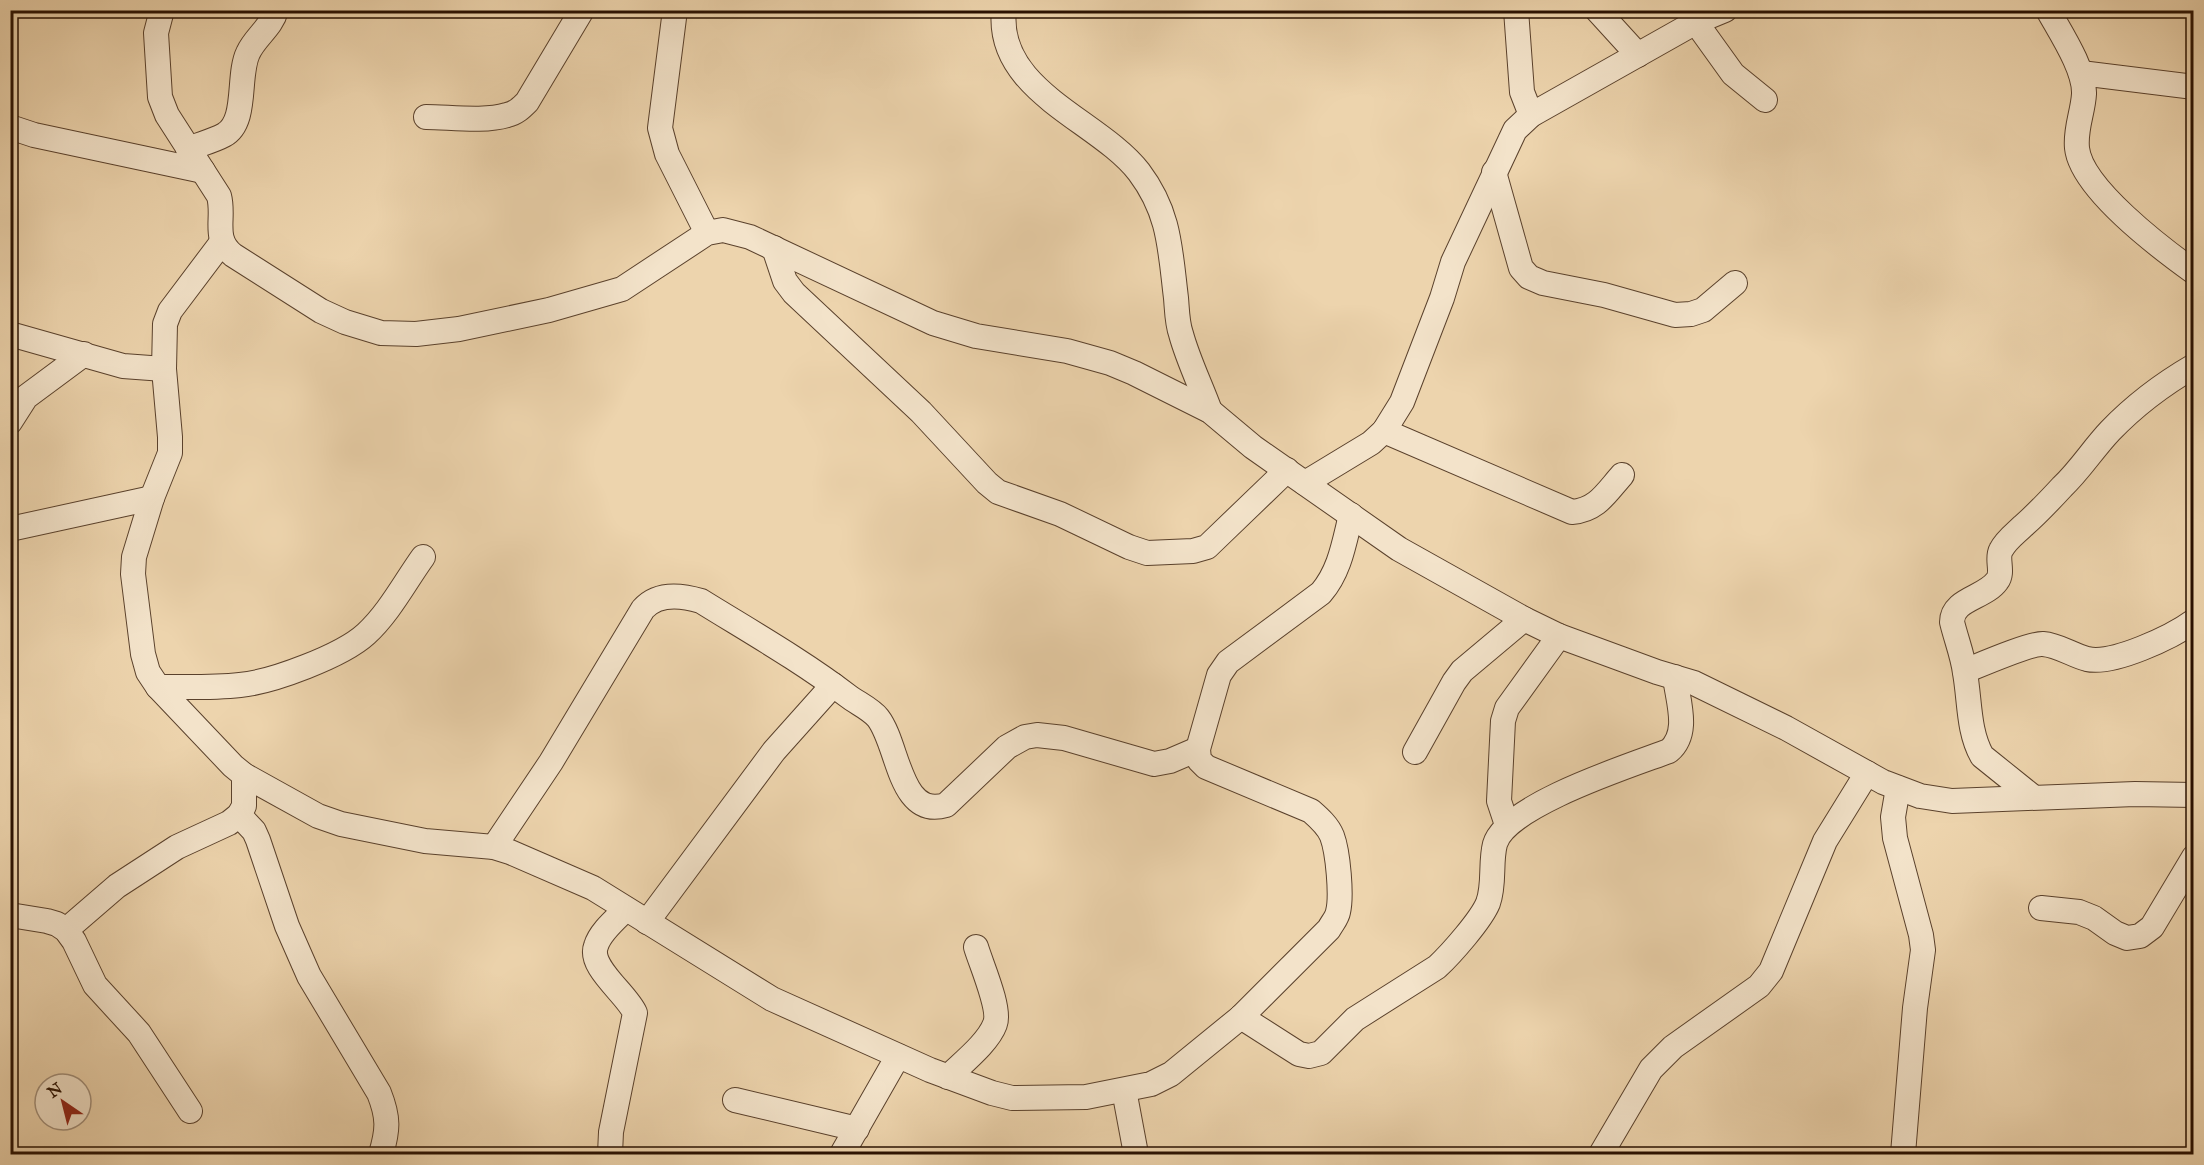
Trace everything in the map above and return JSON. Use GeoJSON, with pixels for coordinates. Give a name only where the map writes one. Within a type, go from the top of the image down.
{"type":"FeatureCollection","features":[{"type":"Feature","properties":{"kind":"street"},"geometry":{"type":"LineString","coordinates":[[162,10],[156,33],[160,97],[166,115],[219,196],[222,206],[220,227],[222,242],[233,255],[337,319],[381,333],[416,334],[459,329],[549,310],[622,289],[706,233],[723,230],[750,237],[933,323],[976,336],[1066,351],[1110,363],[1134,373],[1210,411],[1253,447],[1399,549],[1524,619],[1559,636],[1694,683],[1898,788],[1920,796],[1952,801],[2135,794],[2193,795]]}},
{"type":"Feature","properties":{"kind":"street"},"geometry":{"type":"LineString","coordinates":[[189,149],[225,135],[233,127],[238,115],[244,62],[255,40],[270,24],[276,10]]}},
{"type":"Feature","properties":{"kind":"street"},"geometry":{"type":"LineString","coordinates":[[426,117],[492,118],[507,116],[518,110],[527,102],[582,10]]}},
{"type":"Feature","properties":{"kind":"street"},"geometry":{"type":"LineString","coordinates":[[675,10],[660,128],[667,154],[706,233]]}},
{"type":"Feature","properties":{"kind":"street"},"geometry":{"type":"LineString","coordinates":[[1004,10],[1003,20],[1009,46],[1021,70],[1042,94],[1122,153],[1151,190],[1164,217],[1180,333],[1210,411]]}},
{"type":"Feature","properties":{"kind":"street"},"geometry":{"type":"LineString","coordinates":[[1516,10],[1522,92],[1531,115]]}},
{"type":"Feature","properties":{"kind":"street"},"geometry":{"type":"LineString","coordinates":[[1597,10],[1638,54]]}},
{"type":"Feature","properties":{"kind":"street"},"geometry":{"type":"LineString","coordinates":[[774,248],[785,281],[794,293],[921,412],[998,492],[1060,514],[1146,553],[1193,551],[1207,547],[1296,477],[1357,453],[1384,430],[1402,402],[1442,298],[1453,262],[1515,130],[1531,115],[1638,54],[1692,16],[1725,10]]}},
{"type":"Feature","properties":{"kind":"street"},"geometry":{"type":"LineString","coordinates":[[2048,10],[2081,73],[2084,92],[2076,149],[2082,163],[2092,179],[2132,225],[2193,272]]}},
{"type":"Feature","properties":{"kind":"street"},"geometry":{"type":"LineString","coordinates":[[1692,16],[1733,74],[1765,100]]}},
{"type":"Feature","properties":{"kind":"street"},"geometry":{"type":"LineString","coordinates":[[2081,73],[2193,87]]}},
{"type":"Feature","properties":{"kind":"street"},"geometry":{"type":"LineString","coordinates":[[10,127],[34,135],[203,171]]}},
{"type":"Feature","properties":{"kind":"street"},"geometry":{"type":"LineString","coordinates":[[1494,172],[1521,268],[1529,277],[1543,283],[1604,295],[1675,315],[1691,314],[1703,310],[1735,283]]}},
{"type":"Feature","properties":{"kind":"street"},"geometry":{"type":"LineString","coordinates":[[222,242],[170,311],[165,324],[164,369],[170,453],[152,498],[134,557],[133,574],[143,654],[148,672],[158,687],[232,766],[318,816],[341,824],[425,841],[494,847],[510,852],[580,882],[754,990],[948,1077],[1012,1098],[1086,1097],[1151,1084],[1171,1074],[1241,1017],[1329,929],[1338,914],[1340,901],[1333,837],[1323,822],[1311,811],[1206,767],[1199,760],[1198,749],[1219,675],[1228,662],[1321,593],[1332,580],[1351,515]]}},
{"type":"Feature","properties":{"kind":"street"},"geometry":{"type":"LineString","coordinates":[[10,334],[123,366],[164,369]]}},
{"type":"Feature","properties":{"kind":"street"},"geometry":{"type":"LineString","coordinates":[[10,422],[27,397],[84,354]]}},
{"type":"Feature","properties":{"kind":"street"},"geometry":{"type":"LineString","coordinates":[[2033,797],[1982,756],[1977,747],[1973,735],[1965,670],[1952,622],[1952,614],[1957,608],[1997,581],[2000,574],[2001,550],[2013,535],[2064,486],[2109,432],[2130,411],[2193,366]]}},
{"type":"Feature","properties":{"kind":"street"},"geometry":{"type":"LineString","coordinates":[[1384,430],[1572,512],[1586,511],[1597,503],[1622,475]]}},
{"type":"Feature","properties":{"kind":"street"},"geometry":{"type":"LineString","coordinates":[[10,529],[152,498]]}},
{"type":"Feature","properties":{"kind":"street"},"geometry":{"type":"LineString","coordinates":[[158,687],[255,683],[322,660],[365,636],[423,557]]}},
{"type":"Feature","properties":{"kind":"street"},"geometry":{"type":"LineString","coordinates":[[494,847],[551,762],[643,609],[650,601],[659,598],[684,596],[701,601],[876,715],[885,727],[908,790],[921,804],[934,808],[946,805],[1007,747],[1024,737],[1037,735],[1064,738],[1154,764],[1170,761],[1198,749]]}},
{"type":"Feature","properties":{"kind":"street"},"geometry":{"type":"LineString","coordinates":[[1415,752],[1462,671],[1524,619]]}},
{"type":"Feature","properties":{"kind":"street"},"geometry":{"type":"LineString","coordinates":[[1965,670],[2042,644],[2088,659],[2101,660],[2130,653],[2193,621]]}},
{"type":"Feature","properties":{"kind":"street"},"geometry":{"type":"LineString","coordinates":[[1507,825],[1499,801],[1503,721],[1507,708],[1559,636]]}},
{"type":"Feature","properties":{"kind":"street"},"geometry":{"type":"LineString","coordinates":[[1241,1017],[1299,1054],[1309,1056],[1321,1053],[1355,1019],[1424,978],[1448,957],[1488,903],[1495,843],[1507,825],[1519,816],[1590,780],[1669,751],[1676,744],[1682,727],[1675,677]]}},
{"type":"Feature","properties":{"kind":"street"},"geometry":{"type":"LineString","coordinates":[[647,922],[774,751],[833,685]]}},
{"type":"Feature","properties":{"kind":"street"},"geometry":{"type":"LineString","coordinates":[[1600,1155],[1651,1069],[1661,1058],[1759,986],[1771,971],[1825,841],[1867,773]]}},
{"type":"Feature","properties":{"kind":"street"},"geometry":{"type":"LineString","coordinates":[[66,930],[117,886],[177,846],[240,816],[244,806],[244,775]]}},
{"type":"Feature","properties":{"kind":"street"},"geometry":{"type":"LineString","coordinates":[[1898,788],[1893,817],[1895,838],[1923,950],[1903,1155]]}},
{"type":"Feature","properties":{"kind":"street"},"geometry":{"type":"LineString","coordinates":[[240,816],[254,831],[258,840],[287,926],[309,976],[379,1093],[386,1110],[387,1130],[381,1155]]}},
{"type":"Feature","properties":{"kind":"street"},"geometry":{"type":"LineString","coordinates":[[2041,908],[2079,912],[2094,918],[2115,933],[2127,938],[2140,936],[2152,927],[2193,857]]}},
{"type":"Feature","properties":{"kind":"street"},"geometry":{"type":"LineString","coordinates":[[610,1155],[610,1132],[635,1013],[631,1003],[599,967],[594,955],[596,945],[603,934],[626,909]]}},
{"type":"Feature","properties":{"kind":"street"},"geometry":{"type":"LineString","coordinates":[[10,915],[47,921],[66,930],[74,941],[94,985],[140,1033],[190,1111]]}},
{"type":"Feature","properties":{"kind":"street"},"geometry":{"type":"LineString","coordinates":[[948,1077],[990,1035],[996,1022],[996,1010],[976,947]]}},
{"type":"Feature","properties":{"kind":"street"},"geometry":{"type":"LineString","coordinates":[[842,1155],[898,1056]]}},
{"type":"Feature","properties":{"kind":"street"},"geometry":{"type":"LineString","coordinates":[[1124,1090],[1136,1155]]}},
{"type":"Feature","properties":{"kind":"street"},"geometry":{"type":"LineString","coordinates":[[735,1100],[857,1129]]}}]}
